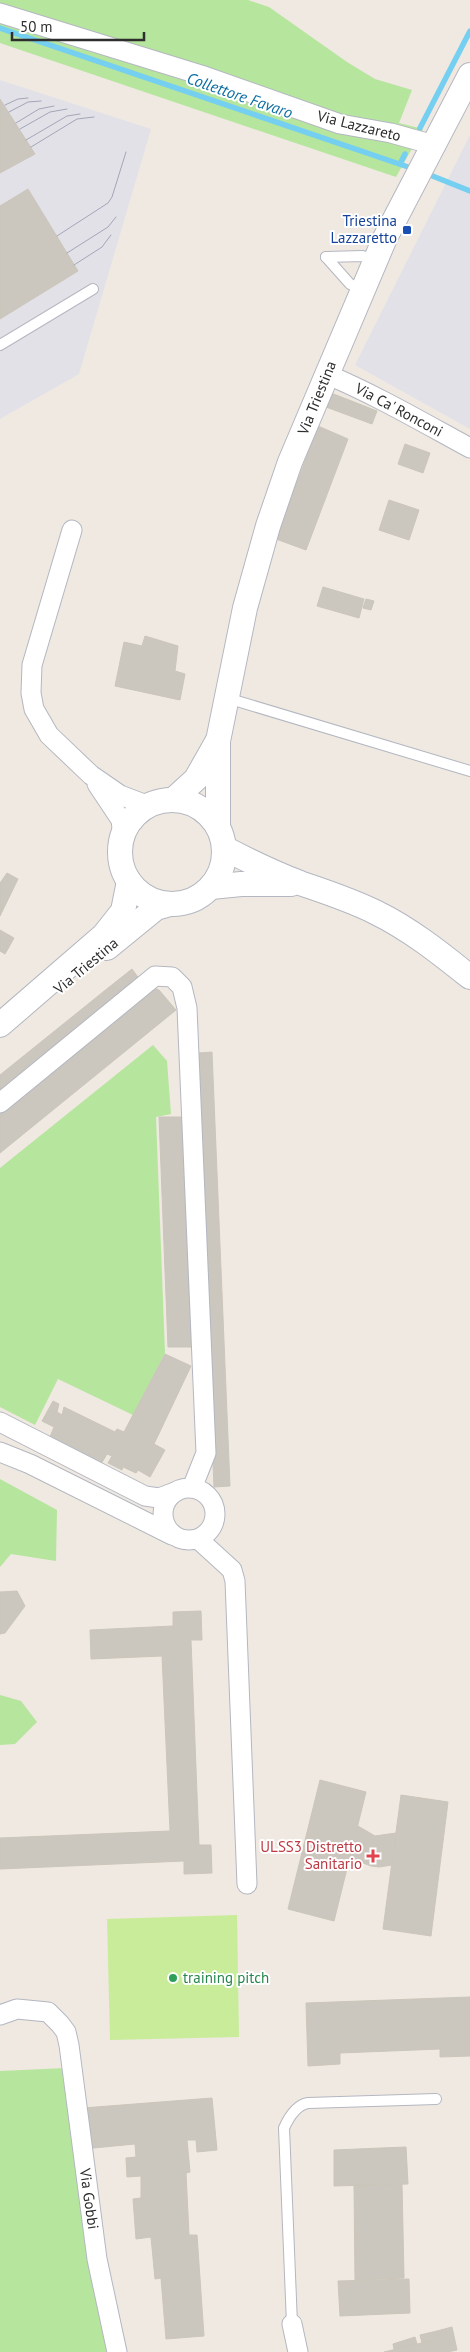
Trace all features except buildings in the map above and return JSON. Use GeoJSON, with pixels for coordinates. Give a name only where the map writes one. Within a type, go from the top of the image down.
{"type":"FeatureCollection","features":[{"type":"Feature","properties":{"kind":"street","name":"Via Lazzareto"},"geometry":{"type":"LineString","coordinates":[[0,13],[201,75],[340,124],[391,133],[432,148]]}},
{"type":"Feature","properties":{"kind":"street","name":"Via Triestina"},"geometry":{"type":"LineString","coordinates":[[221,837],[218,741],[245,608],[268,526],[290,462],[375,261],[409,191],[470,75]]}},
{"type":"Feature","properties":{"kind":"street","name":"Via Ca' Ronconi"},"geometry":{"type":"LineString","coordinates":[[326,374],[388,402],[470,448]]}},
{"type":"Feature","properties":{"kind":"street"},"geometry":{"type":"LineString","coordinates":[[72,530],[32,665],[30,693],[38,720],[49,735],[91,774],[120,795],[148,806]]}},
{"type":"Feature","properties":{"kind":"street","name":"Via Triestina"},"geometry":{"type":"LineString","coordinates":[[173,800],[196,779],[218,741]]}},
{"type":"Feature","properties":{"kind":"street"},"geometry":{"type":"LineString","coordinates":[[91,774],[121,820],[123,836]]}},
{"type":"Feature","properties":{"kind":"street"},"geometry":{"type":"LineString","coordinates":[[221,837],[223,862],[219,875],[211,887],[185,903],[170,904],[154,901],[140,893],[129,881],[122,866],[120,851],[123,836],[133,818],[148,806],[160,801],[186,802],[199,807],[210,816],[221,837],[253,864],[302,884],[324,890],[376,912],[434,948],[470,977]]}},
{"type":"Feature","properties":{"kind":"street"},"geometry":{"type":"LineString","coordinates":[[8,1016],[104,935],[123,911],[129,881]]}},
{"type":"Feature","properties":{"kind":"street"},"geometry":{"type":"LineString","coordinates":[[211,887],[241,884],[302,884]]}},
{"type":"Feature","properties":{"kind":"street","name":"Via Triestina"},"geometry":{"type":"LineString","coordinates":[[8,1016],[48,998],[156,908],[170,904]]}},
{"type":"Feature","properties":{"kind":"street"},"geometry":{"type":"LineString","coordinates":[[0,1103],[156,976],[172,977],[182,987],[187,1008],[206,1454],[183,1490],[168,1498],[163,1508],[162,1518],[172,1535]]}},
{"type":"Feature","properties":{"kind":"street"},"geometry":{"type":"LineString","coordinates":[[0,1422],[145,1496],[159,1498],[183,1490],[207,1495],[215,1510],[212,1527],[198,1539],[185,1540],[30,1464],[0,1452]]}},
{"type":"Feature","properties":{"kind":"street"},"geometry":{"type":"LineString","coordinates":[[198,1539],[228,1566],[236,1581],[247,1884]]}},
{"type":"Feature","properties":{"kind":"street","name":"Via Gobbi"},"geometry":{"type":"LineString","coordinates":[[0,2015],[16,2010],[48,2012],[66,2032],[97,2259],[117,2352]]}},
{"type":"Feature","properties":{"kind":"street"},"geometry":{"type":"LineString","coordinates":[[292,2324],[298,2352]]}},
{"type":"Feature","properties":{"kind":"lane"},"geometry":{"type":"LineString","coordinates":[[363,290],[350,284],[326,256],[363,256],[375,261]]}},
{"type":"Feature","properties":{"kind":"lane"},"geometry":{"type":"LineString","coordinates":[[0,345],[92,289]]}},
{"type":"Feature","properties":{"kind":"lane"},"geometry":{"type":"LineString","coordinates":[[227,698],[470,771]]}},
{"type":"Feature","properties":{"kind":"lane"},"geometry":{"type":"LineString","coordinates":[[292,2324],[284,2128],[288,2120],[301,2104],[308,2103],[436,2099]]}},
{"type":"Feature","properties":{"kind":"shaded area"},"geometry":{"type":"Polygon","coordinates":[[[0,80],[151,129],[79,374],[0,419],[0,80]]]}},
{"type":"Feature","properties":{"kind":"shaded area"},"geometry":{"type":"Polygon","coordinates":[[[470,135],[470,429],[355,365],[470,135]]]}},
{"type":"Feature","properties":{"kind":"green space"},"geometry":{"type":"Polygon","coordinates":[[[0,0],[248,0],[269,7],[347,62],[375,79],[412,90],[399,123],[423,129],[396,177],[0,43],[0,0]]]}},
{"type":"Feature","properties":{"kind":"green space"},"geometry":{"type":"Polygon","coordinates":[[[153,1045],[167,1061],[171,1114],[156,1117],[165,1353],[133,1415],[58,1379],[35,1425],[0,1407],[0,1168],[153,1045]]]}},
{"type":"Feature","properties":{"kind":"green space"},"geometry":{"type":"Polygon","coordinates":[[[0,1479],[57,1510],[56,1561],[11,1554],[0,1567],[0,1479]]]}},
{"type":"Feature","properties":{"kind":"green space"},"geometry":{"type":"Polygon","coordinates":[[[0,1695],[21,1701],[37,1722],[15,1744],[0,1745],[0,1695]]]}},
{"type":"Feature","properties":{"kind":"green space","name":"training pitch"},"geometry":{"type":"Polygon","coordinates":[[[237,1915],[239,2037],[110,2040],[107,1919],[237,1915]]]}},
{"type":"Feature","properties":{"kind":"green space"},"geometry":{"type":"Polygon","coordinates":[[[66,2068],[111,2352],[0,2352],[0,2071],[66,2068]]]}},
{"type":"Feature","properties":{"kind":"waterway","name":"Collettore Favaro"},"geometry":{"type":"LineString","coordinates":[[0,28],[414,169]]}},
{"type":"Feature","properties":{"kind":"waterway"},"geometry":{"type":"LineString","coordinates":[[420,128],[470,31]]}},
{"type":"Feature","properties":{"kind":"waterway"},"geometry":{"type":"LineString","coordinates":[[400,164],[405,154]]}},
{"type":"Feature","properties":{"kind":"waterway","name":"Collettore Favaro"},"geometry":{"type":"LineString","coordinates":[[425,173],[470,191]]}},
{"type":"Feature","properties":{"kind":"tram line"},"geometry":{"type":"LineString","coordinates":[[5,105],[18,99],[28,98]]}},
{"type":"Feature","properties":{"kind":"tram line"},"geometry":{"type":"LineString","coordinates":[[9,112],[28,102],[41,101]]}},
{"type":"Feature","properties":{"kind":"tram line"},"geometry":{"type":"LineString","coordinates":[[16,123],[39,109],[54,106]]}},
{"type":"Feature","properties":{"kind":"tram line"},"geometry":{"type":"LineString","coordinates":[[20,129],[50,112],[67,109]]}},
{"type":"Feature","properties":{"kind":"tram line"},"geometry":{"type":"LineString","coordinates":[[26,140],[67,116],[80,114]]}},
{"type":"Feature","properties":{"kind":"tram line"},"geometry":{"type":"LineString","coordinates":[[31,147],[77,119],[94,117]]}},
{"type":"Feature","properties":{"kind":"tram line"},"geometry":{"type":"LineString","coordinates":[[57,236],[108,203],[112,197],[126,152]]}},
{"type":"Feature","properties":{"kind":"tram line"},"geometry":{"type":"LineString","coordinates":[[67,253],[108,227],[116,217]]}},
{"type":"Feature","properties":{"kind":"tram line"},"geometry":{"type":"LineString","coordinates":[[74,265],[102,247],[111,235]]}},
{"type":"Feature","properties":{"kind":"place","name":"Triestina Lazzaretto"},"geometry":{"type":"Point","coordinates":[407,230]}},
{"type":"Feature","properties":{"kind":"place","name":"ULSS3 Distretto Sanitario"},"geometry":{"type":"Point","coordinates":[373,1856]}},
{"type":"Feature","properties":{"kind":"place","name":"training pitch"},"geometry":{"type":"Point","coordinates":[173,1978]}}]}
